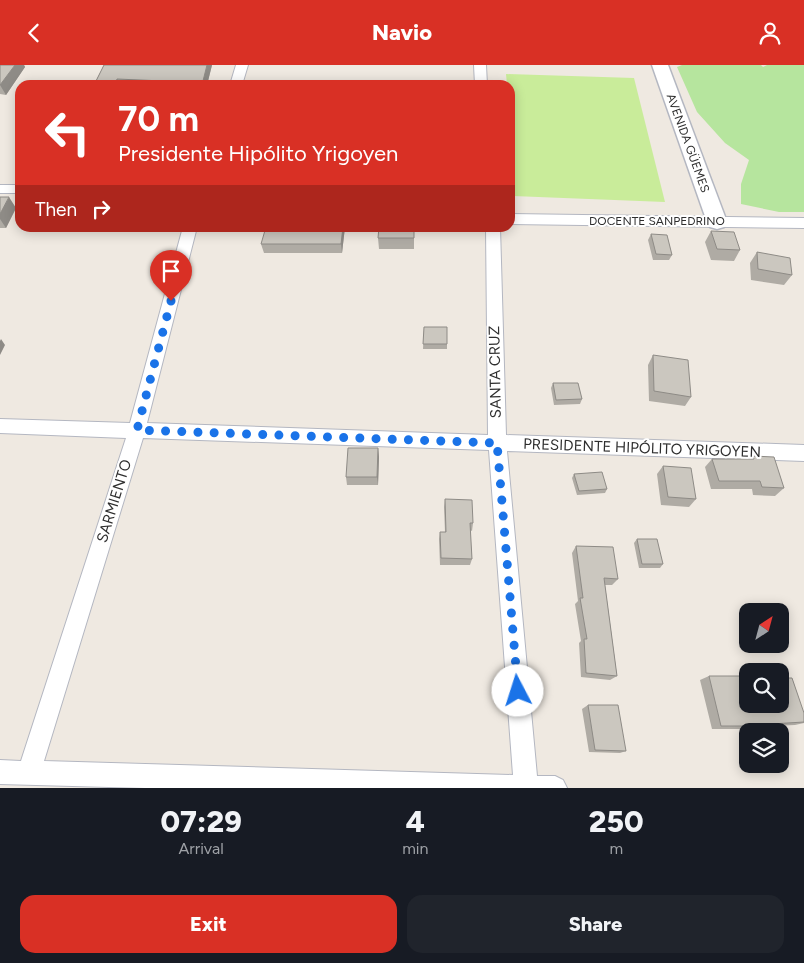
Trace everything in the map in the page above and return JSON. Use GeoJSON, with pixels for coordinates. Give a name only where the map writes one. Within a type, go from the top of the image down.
{"type":"FeatureCollection","features":[{"type":"Feature","properties":{"kind":"main road","name":"AVENIDA GÜEMES"},"geometry":{"type":"LineString","coordinates":[[660,65],[717,221]]}},
{"type":"Feature","properties":{"kind":"street"},"geometry":{"type":"LineString","coordinates":[[238,80],[242,65]]}},
{"type":"Feature","properties":{"kind":"street"},"geometry":{"type":"LineString","coordinates":[[480,65],[482,80]]}},
{"type":"Feature","properties":{"kind":"street"},"geometry":{"type":"LineString","coordinates":[[0,189],[15,189]]}},
{"type":"Feature","properties":{"kind":"street","name":"DOCENTE SANPEDRINO"},"geometry":{"type":"LineString","coordinates":[[515,219],[804,223]]}},
{"type":"Feature","properties":{"kind":"street","name":"SARMIENTO"},"geometry":{"type":"LineString","coordinates":[[29,773],[137,430],[189,232]]}},
{"type":"Feature","properties":{"kind":"street","name":"SANTA CRUZ"},"geometry":{"type":"LineString","coordinates":[[493,232],[497,443],[526,786]]}},
{"type":"Feature","properties":{"kind":"street","name":"PRESIDENTE HIPÓLITO YRIGOYEN"},"geometry":{"type":"LineString","coordinates":[[0,425],[804,453]]}},
{"type":"Feature","properties":{"kind":"street"},"geometry":{"type":"LineString","coordinates":[[0,772],[555,788]]}},
{"type":"Feature","properties":{"kind":"green space"},"geometry":{"type":"Polygon","coordinates":[[[682,65],[761,65],[763,67],[767,65],[804,65],[804,212],[779,212],[741,204],[741,184],[749,160],[725,143],[697,112],[677,67],[682,65]]]}},
{"type":"Feature","properties":{"kind":"green space"},"geometry":{"type":"Polygon","coordinates":[[[506,74],[634,78],[665,202],[515,196],[515,80],[507,80],[506,74]]]}},
{"type":"Feature","properties":{"kind":"building"},"geometry":{"type":"Polygon","coordinates":[[[0,65],[15,65],[0,85],[0,65]]]}},
{"type":"Feature","properties":{"kind":"building"},"geometry":{"type":"Polygon","coordinates":[[[104,65],[207,65],[203,80],[96,80],[104,65]]]}},
{"type":"Feature","properties":{"kind":"building"},"geometry":{"type":"Polygon","coordinates":[[[0,197],[9,197],[0,214],[0,197]]]}},
{"type":"Feature","properties":{"kind":"building"},"geometry":{"type":"Polygon","coordinates":[[[711,231],[734,232],[740,250],[717,249],[711,231]]]}},
{"type":"Feature","properties":{"kind":"building"},"geometry":{"type":"Polygon","coordinates":[[[265,232],[342,232],[341,244],[261,244],[265,232]]]}},
{"type":"Feature","properties":{"kind":"building"},"geometry":{"type":"Polygon","coordinates":[[[379,232],[414,232],[414,238],[378,238],[379,232]]]}},
{"type":"Feature","properties":{"kind":"building"},"geometry":{"type":"Polygon","coordinates":[[[651,234],[667,235],[672,255],[656,254],[651,234]]]}},
{"type":"Feature","properties":{"kind":"building"},"geometry":{"type":"Polygon","coordinates":[[[757,252],[790,258],[792,275],[758,269],[757,252]]]}},
{"type":"Feature","properties":{"kind":"building"},"geometry":{"type":"Polygon","coordinates":[[[424,327],[447,327],[447,344],[423,344],[424,327]]]}},
{"type":"Feature","properties":{"kind":"building"},"geometry":{"type":"Polygon","coordinates":[[[653,355],[688,360],[691,397],[654,391],[653,355]]]}},
{"type":"Feature","properties":{"kind":"building"},"geometry":{"type":"Polygon","coordinates":[[[553,383],[578,383],[582,399],[556,400],[553,383]]]}},
{"type":"Feature","properties":{"kind":"building"},"geometry":{"type":"Polygon","coordinates":[[[348,448],[378,448],[377,477],[346,477],[348,448]]]}},
{"type":"Feature","properties":{"kind":"building"},"geometry":{"type":"Polygon","coordinates":[[[753,456],[774,457],[784,488],[762,487],[760,481],[719,481],[712,459],[754,459],[753,456]]]}},
{"type":"Feature","properties":{"kind":"building"},"geometry":{"type":"Polygon","coordinates":[[[663,466],[691,468],[696,499],[668,497],[663,466]]]}},
{"type":"Feature","properties":{"kind":"building"},"geometry":{"type":"Polygon","coordinates":[[[602,472],[607,489],[579,491],[574,474],[602,472]]]}},
{"type":"Feature","properties":{"kind":"building"},"geometry":{"type":"Polygon","coordinates":[[[445,499],[472,500],[473,523],[470,523],[472,559],[441,558],[440,532],[446,532],[445,499]]]}},
{"type":"Feature","properties":{"kind":"building"},"geometry":{"type":"Polygon","coordinates":[[[637,539],[657,539],[663,564],[642,564],[637,539]]]}},
{"type":"Feature","properties":{"kind":"building"},"geometry":{"type":"Polygon","coordinates":[[[576,546],[613,547],[618,579],[604,578],[617,676],[586,673],[584,639],[587,639],[580,598],[583,598],[576,546]]]}},
{"type":"Feature","properties":{"kind":"building"},"geometry":{"type":"Polygon","coordinates":[[[709,676],[739,676],[739,713],[789,713],[789,678],[792,678],[804,713],[804,722],[739,723],[739,726],[721,726],[709,676]]]}},
{"type":"Feature","properties":{"kind":"building"},"geometry":{"type":"Polygon","coordinates":[[[588,705],[618,705],[626,751],[595,750],[588,705]]]}},
{"type":"Feature","properties":{"kind":"route"},"geometry":{"type":"LineString","coordinates":[[171,301],[137,430],[497,443],[518,691]]}}]}
